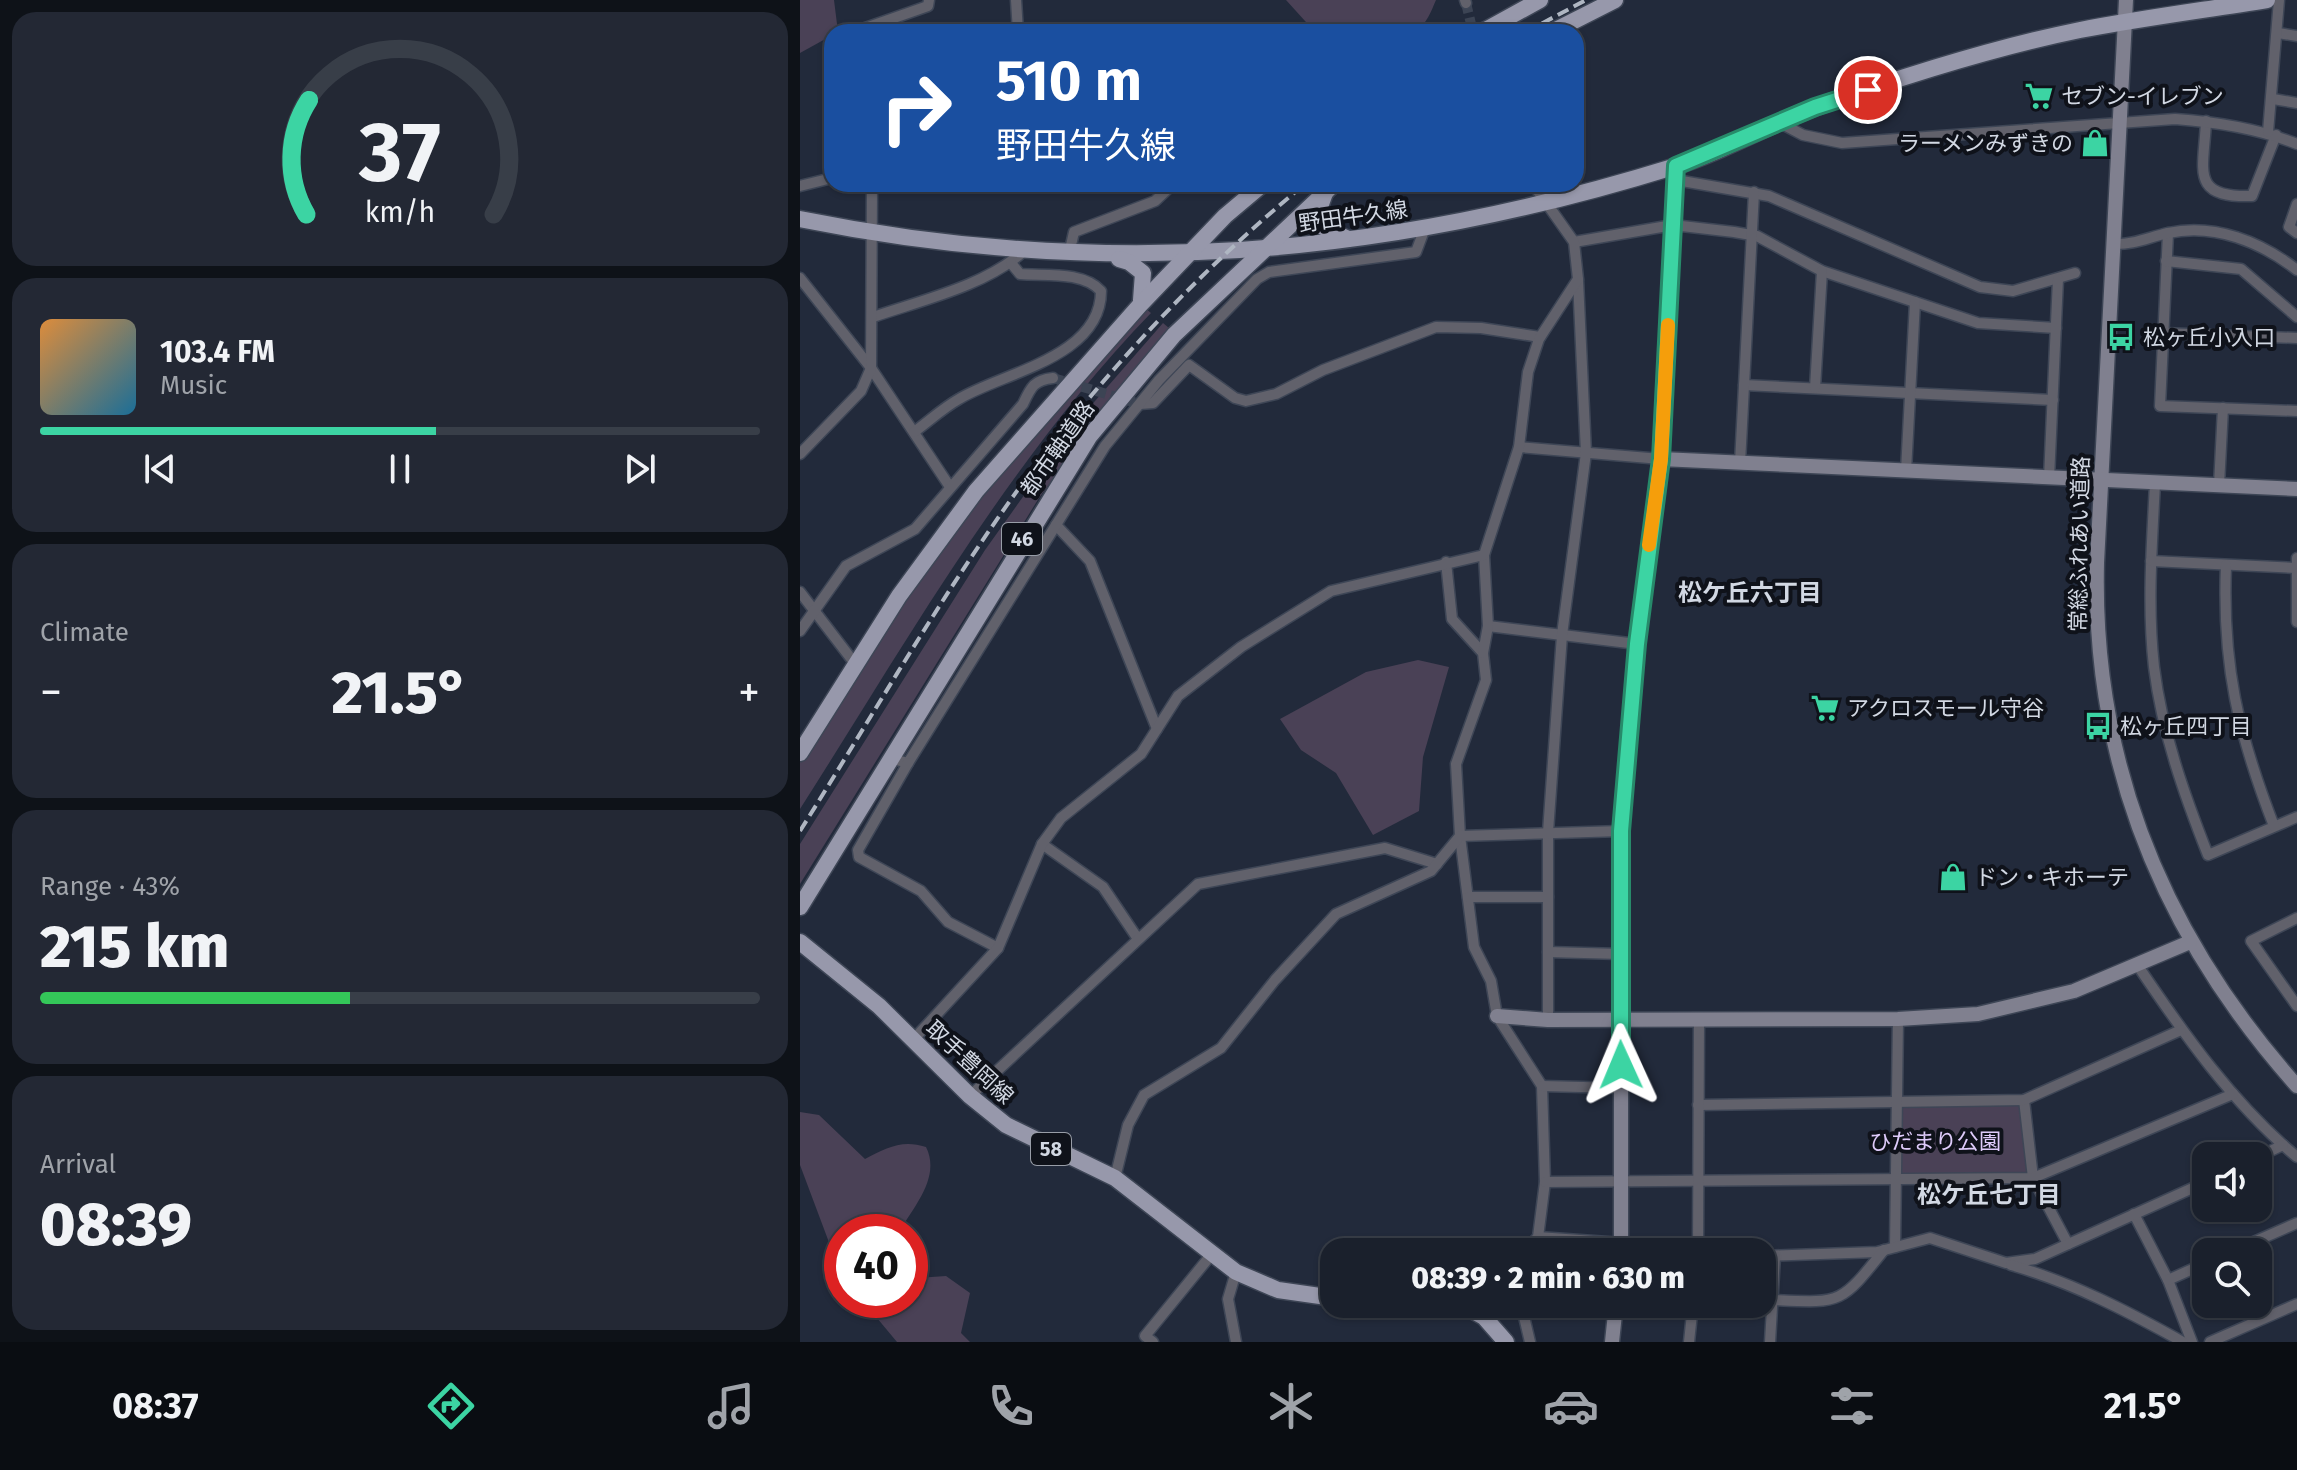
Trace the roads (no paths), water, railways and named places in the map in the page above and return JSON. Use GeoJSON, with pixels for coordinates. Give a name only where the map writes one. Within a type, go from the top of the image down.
{"type":"FeatureCollection","features":[{"type":"Feature","properties":{"kind":"main road"},"geometry":{"type":"LineString","coordinates":[[1496,24],[1540,0]]}},
{"type":"Feature","properties":{"kind":"main road"},"geometry":{"type":"LineString","coordinates":[[1568,24],[1615,0]]}},
{"type":"Feature","properties":{"kind":"main road","name":"野田牛久線"},"geometry":{"type":"LineString","coordinates":[[1584,192],[1676,173],[1780,123],[1855,94],[2028,42],[2125,22],[2267,0]]}},
{"type":"Feature","properties":{"kind":"main road","name":"都市軸道路"},"geometry":{"type":"LineString","coordinates":[[800,753],[921,563],[976,491],[1140,305],[1187,255],[1254,192]]}},
{"type":"Feature","properties":{"kind":"main road","name":"都市軸道路"},"geometry":{"type":"LineString","coordinates":[[800,907],[1089,437],[1174,335],[1324,192]]}},
{"type":"Feature","properties":{"kind":"main road"},"geometry":{"type":"LineString","coordinates":[[1328,192],[1319,207],[1321,226],[1344,239],[1361,239]]}},
{"type":"Feature","properties":{"kind":"main road","name":"野田牛久線"},"geometry":{"type":"LineString","coordinates":[[800,219],[873,233],[1024,251],[1187,255],[1260,251],[1361,239],[1425,228],[1582,192]]}},
{"type":"Feature","properties":{"kind":"main road"},"geometry":{"type":"LineString","coordinates":[[1102,255],[1129,262],[1143,273],[1145,292],[1140,305]]}},
{"type":"Feature","properties":{"kind":"main road","name":"取手豊岡線"},"geometry":{"type":"LineString","coordinates":[[800,942],[914,1039],[970,1096],[1034,1142],[1115,1178],[1164,1213],[1211,1255],[1236,1272],[1278,1290],[1320,1296]]}},
{"type":"Feature","properties":{"kind":"main road"},"geometry":{"type":"LineString","coordinates":[[1485,1318],[1506,1342]]}},
{"type":"Feature","properties":{"kind":"street"},"geometry":{"type":"LineString","coordinates":[[877,24],[928,6],[929,0]]}},
{"type":"Feature","properties":{"kind":"street"},"geometry":{"type":"LineString","coordinates":[[1016,0],[1018,24]]}},
{"type":"Feature","properties":{"kind":"street","name":"常総ふれあい道路"},"geometry":{"type":"LineString","coordinates":[[2126,0],[2096,603],[2103,686],[2112,737],[2140,835],[2190,942],[2236,1012],[2297,1086]]}},
{"type":"Feature","properties":{"kind":"street"},"geometry":{"type":"LineString","coordinates":[[2206,121],[2204,170],[2207,188],[2213,193],[2252,196],[2272,134],[2279,0]]}},
{"type":"Feature","properties":{"kind":"street"},"geometry":{"type":"LineString","coordinates":[[2278,33],[2297,36]]}},
{"type":"Feature","properties":{"kind":"street"},"geometry":{"type":"LineString","coordinates":[[2273,99],[2297,103]]}},
{"type":"Feature","properties":{"kind":"street"},"geometry":{"type":"LineString","coordinates":[[1780,123],[1803,135],[1842,143],[2120,123],[2206,121],[2272,134],[2297,144]]}},
{"type":"Feature","properties":{"kind":"street"},"geometry":{"type":"LineString","coordinates":[[1621,1238],[1624,1182],[1621,831],[1637,644],[1661,459],[1676,173],[1754,192],[1980,287],[2013,291],[2075,273]]}},
{"type":"Feature","properties":{"kind":"street"},"geometry":{"type":"LineString","coordinates":[[800,186],[824,180]]}},
{"type":"Feature","properties":{"kind":"street"},"geometry":{"type":"LineString","coordinates":[[800,454],[861,391],[871,368],[872,192]]}},
{"type":"Feature","properties":{"kind":"street"},"geometry":{"type":"LineString","coordinates":[[1069,254],[1074,232],[1155,201],[1165,192]]}},
{"type":"Feature","properties":{"kind":"street"},"geometry":{"type":"LineString","coordinates":[[1540,192],[1574,242],[1586,453],[1562,635],[1548,832],[1548,1020]]}},
{"type":"Feature","properties":{"kind":"street"},"geometry":{"type":"LineString","coordinates":[[1740,463],[1754,192]]}},
{"type":"Feature","properties":{"kind":"street"},"geometry":{"type":"LineString","coordinates":[[2297,204],[2289,227],[2297,233]]}},
{"type":"Feature","properties":{"kind":"street"},"geometry":{"type":"LineString","coordinates":[[1574,242],[1673,225],[1751,235],[1822,271],[1978,323],[2056,328]]}},
{"type":"Feature","properties":{"kind":"street"},"geometry":{"type":"LineString","coordinates":[[998,948],[948,922],[921,891],[859,857],[858,850],[908,763],[1105,446],[1257,279],[1269,272],[1416,252],[1425,228]]}},
{"type":"Feature","properties":{"kind":"street"},"geometry":{"type":"LineString","coordinates":[[2113,244],[2128,245],[2168,233],[2221,232],[2278,256],[2297,270]]}},
{"type":"Feature","properties":{"kind":"street"},"geometry":{"type":"LineString","coordinates":[[2168,233],[2160,406],[2297,411]]}},
{"type":"Feature","properties":{"kind":"street"},"geometry":{"type":"LineString","coordinates":[[873,317],[1011,263],[1024,251]]}},
{"type":"Feature","properties":{"kind":"street"},"geometry":{"type":"LineString","coordinates":[[2166,261],[2241,269],[2297,317]]}},
{"type":"Feature","properties":{"kind":"street"},"geometry":{"type":"LineString","coordinates":[[914,432],[961,397],[1053,358],[1083,331],[1096,313],[1101,291],[1085,279],[1020,274],[1011,263]]}},
{"type":"Feature","properties":{"kind":"street"},"geometry":{"type":"LineString","coordinates":[[1815,388],[1822,271]]}},
{"type":"Feature","properties":{"kind":"street"},"geometry":{"type":"LineString","coordinates":[[800,278],[871,368],[950,487]]}},
{"type":"Feature","properties":{"kind":"street"},"geometry":{"type":"LineString","coordinates":[[1546,1238],[1538,1237],[1545,1182],[1542,1086],[1497,1016],[1491,981],[1474,947],[1460,836],[1456,764],[1486,680],[1483,653],[1488,626],[1484,555],[1519,447],[1528,372],[1540,337],[1578,279]]}},
{"type":"Feature","properties":{"kind":"street"},"geometry":{"type":"LineString","coordinates":[[2049,478],[2058,279]]}},
{"type":"Feature","properties":{"kind":"street"},"geometry":{"type":"LineString","coordinates":[[1906,471],[1915,302]]}},
{"type":"Feature","properties":{"kind":"street"},"geometry":{"type":"LineString","coordinates":[[1140,404],[1153,403],[1189,365],[1235,398],[1246,401],[1276,394],[1323,370],[1436,327],[1481,328],[1540,337]]}},
{"type":"Feature","properties":{"kind":"street"},"geometry":{"type":"LineString","coordinates":[[2162,333],[2297,338]]}},
{"type":"Feature","properties":{"kind":"street"},"geometry":{"type":"LineString","coordinates":[[800,631],[846,566],[915,529],[1023,404],[1031,386],[1041,379],[1053,378]]}},
{"type":"Feature","properties":{"kind":"street"},"geometry":{"type":"LineString","coordinates":[[1744,385],[2053,400]]}},
{"type":"Feature","properties":{"kind":"street"},"geometry":{"type":"LineString","coordinates":[[2219,485],[2223,408]]}},
{"type":"Feature","properties":{"kind":"street"},"geometry":{"type":"LineString","coordinates":[[1519,447],[1661,459],[2297,489]]}},
{"type":"Feature","properties":{"kind":"street"},"geometry":{"type":"LineString","coordinates":[[2155,483],[2151,561],[2153,655],[2162,710],[2182,789],[2208,855],[2297,817]]}},
{"type":"Feature","properties":{"kind":"street"},"geometry":{"type":"LineString","coordinates":[[1056,525],[1090,561],[1157,729]]}},
{"type":"Feature","properties":{"kind":"street"},"geometry":{"type":"LineString","coordinates":[[914,1039],[998,948],[1042,844],[1061,818],[1141,754],[1178,696],[1241,647],[1331,591],[1484,555]]}},
{"type":"Feature","properties":{"kind":"street"},"geometry":{"type":"LineString","coordinates":[[2297,558],[2297,622]]}},
{"type":"Feature","properties":{"kind":"street"},"geometry":{"type":"LineString","coordinates":[[2151,561],[2296,568]]}},
{"type":"Feature","properties":{"kind":"street"},"geometry":{"type":"LineString","coordinates":[[1446,562],[1452,619],[1483,653]]}},
{"type":"Feature","properties":{"kind":"street"},"geometry":{"type":"LineString","coordinates":[[2226,565],[2224,629],[2234,705],[2248,760],[2274,826]]}},
{"type":"Feature","properties":{"kind":"street"},"geometry":{"type":"LineString","coordinates":[[800,592],[856,665]]}},
{"type":"Feature","properties":{"kind":"street"},"geometry":{"type":"LineString","coordinates":[[1488,626],[1637,644]]}},
{"type":"Feature","properties":{"kind":"street"},"geometry":{"type":"LineString","coordinates":[[889,758],[908,763]]}},
{"type":"Feature","properties":{"kind":"street"},"geometry":{"type":"LineString","coordinates":[[1115,1178],[1128,1125],[1144,1095],[1221,1048],[1275,980],[1336,914],[1431,871],[1460,836],[1621,831]]}},
{"type":"Feature","properties":{"kind":"street"},"geometry":{"type":"LineString","coordinates":[[1042,844],[1103,887],[1138,939]]}},
{"type":"Feature","properties":{"kind":"street"},"geometry":{"type":"LineString","coordinates":[[970,1096],[1198,884],[1385,848],[1437,864]]}},
{"type":"Feature","properties":{"kind":"street"},"geometry":{"type":"LineString","coordinates":[[1468,897],[1548,897]]}},
{"type":"Feature","properties":{"kind":"street"},"geometry":{"type":"LineString","coordinates":[[2297,918],[2251,941],[2297,1006]]}},
{"type":"Feature","properties":{"kind":"street"},"geometry":{"type":"LineString","coordinates":[[1497,1016],[1548,1020],[1898,1019],[1978,1014],[2074,991],[2190,942]]}},
{"type":"Feature","properties":{"kind":"street"},"geometry":{"type":"LineString","coordinates":[[1548,952],[1621,954]]}},
{"type":"Feature","properties":{"kind":"street"},"geometry":{"type":"LineString","coordinates":[[2138,966],[2181,1030],[2233,1094],[2297,1157]]}},
{"type":"Feature","properties":{"kind":"street"},"geometry":{"type":"LineString","coordinates":[[1698,1238],[1699,1019]]}},
{"type":"Feature","properties":{"kind":"street"},"geometry":{"type":"LineString","coordinates":[[1776,1300],[1836,1300],[1850,1292],[1890,1248],[1896,1181],[1898,1019]]}},
{"type":"Feature","properties":{"kind":"street"},"geometry":{"type":"LineString","coordinates":[[1698,1105],[2024,1100],[2181,1030]]}},
{"type":"Feature","properties":{"kind":"street"},"geometry":{"type":"LineString","coordinates":[[1542,1086],[1622,1088]]}},
{"type":"Feature","properties":{"kind":"street"},"geometry":{"type":"LineString","coordinates":[[1545,1182],[2033,1178],[2233,1094]]}},
{"type":"Feature","properties":{"kind":"street"},"geometry":{"type":"LineString","coordinates":[[2024,1100],[2033,1178],[2068,1244]]}},
{"type":"Feature","properties":{"kind":"street"},"geometry":{"type":"LineString","coordinates":[[2272,1150],[2283,1145]]}},
{"type":"Feature","properties":{"kind":"street"},"geometry":{"type":"LineString","coordinates":[[2006,1263],[2035,1259],[2192,1188]]}},
{"type":"Feature","properties":{"kind":"street"},"geometry":{"type":"LineString","coordinates":[[2134,1214],[2168,1280],[2192,1342]]}},
{"type":"Feature","properties":{"kind":"street"},"geometry":{"type":"LineString","coordinates":[[2263,1238],[2297,1223]]}},
{"type":"Feature","properties":{"kind":"street"},"geometry":{"type":"LineString","coordinates":[[1776,1256],[1890,1248],[1930,1238],[2058,1279],[2183,1342]]}},
{"type":"Feature","properties":{"kind":"street"},"geometry":{"type":"LineString","coordinates":[[1153,1342],[1145,1336],[1211,1255]]}},
{"type":"Feature","properties":{"kind":"street"},"geometry":{"type":"LineString","coordinates":[[2168,1280],[2192,1269]]}},
{"type":"Feature","properties":{"kind":"street"},"geometry":{"type":"LineString","coordinates":[[1236,1272],[1228,1299],[1236,1342]]}},
{"type":"Feature","properties":{"kind":"street"},"geometry":{"type":"LineString","coordinates":[[2210,1342],[2297,1304]]}},
{"type":"Feature","properties":{"kind":"street"},"geometry":{"type":"LineString","coordinates":[[1524,1318],[1530,1342]]}},
{"type":"Feature","properties":{"kind":"street"},"geometry":{"type":"LineString","coordinates":[[1612,1342],[1615,1318]]}},
{"type":"Feature","properties":{"kind":"street"},"geometry":{"type":"LineString","coordinates":[[1689,1342],[1692,1318]]}},
{"type":"Feature","properties":{"kind":"street"},"geometry":{"type":"LineString","coordinates":[[1770,1342],[1771,1318]]}},
{"type":"Feature","properties":{"kind":"tunnel"},"geometry":{"type":"LineString","coordinates":[[1466,3],[1471,24]]}},
{"type":"Feature","properties":{"kind":"tunnel"},"geometry":{"type":"LineString","coordinates":[[1053,378],[1140,404]]}},
{"type":"Feature","properties":{"kind":"railway"},"geometry":{"type":"LineString","coordinates":[[1541,24],[1586,0]]}},
{"type":"Feature","properties":{"kind":"railway"},"geometry":{"type":"LineString","coordinates":[[800,831],[959,576],[1063,430],[1178,301],[1296,192]]}},
{"type":"Feature","properties":{"kind":"place","name":"セブン-イレブン"},"geometry":{"type":"Point","coordinates":[2039,96]}},
{"type":"Feature","properties":{"kind":"place","name":"ラーメンみずきの"},"geometry":{"type":"Point","coordinates":[2095,143]}},
{"type":"Feature","properties":{"kind":"place","name":"松ヶ丘小入口"},"geometry":{"type":"Point","coordinates":[2121,337]}},
{"type":"Feature","properties":{"kind":"place","name":"アクロスモール守谷"},"geometry":{"type":"Point","coordinates":[1825,708]}},
{"type":"Feature","properties":{"kind":"place","name":"松ヶ丘四丁目"},"geometry":{"type":"Point","coordinates":[2098,726]}},
{"type":"Feature","properties":{"kind":"place","name":"ドン・キホーテ"},"geometry":{"type":"Point","coordinates":[1953,877]}},
{"type":"Feature","properties":{"kind":"district","name":"松ケ丘六丁目"},"geometry":{"type":"Point","coordinates":[1750,593]}},
{"type":"Feature","properties":{"kind":"district","name":"松ケ丘七丁目"},"geometry":{"type":"Point","coordinates":[1989,1195]}},
{"type":"Feature","properties":{"kind":"park label","name":"ひだまり公園"},"geometry":{"type":"Point","coordinates":[1935,1141]}}]}
